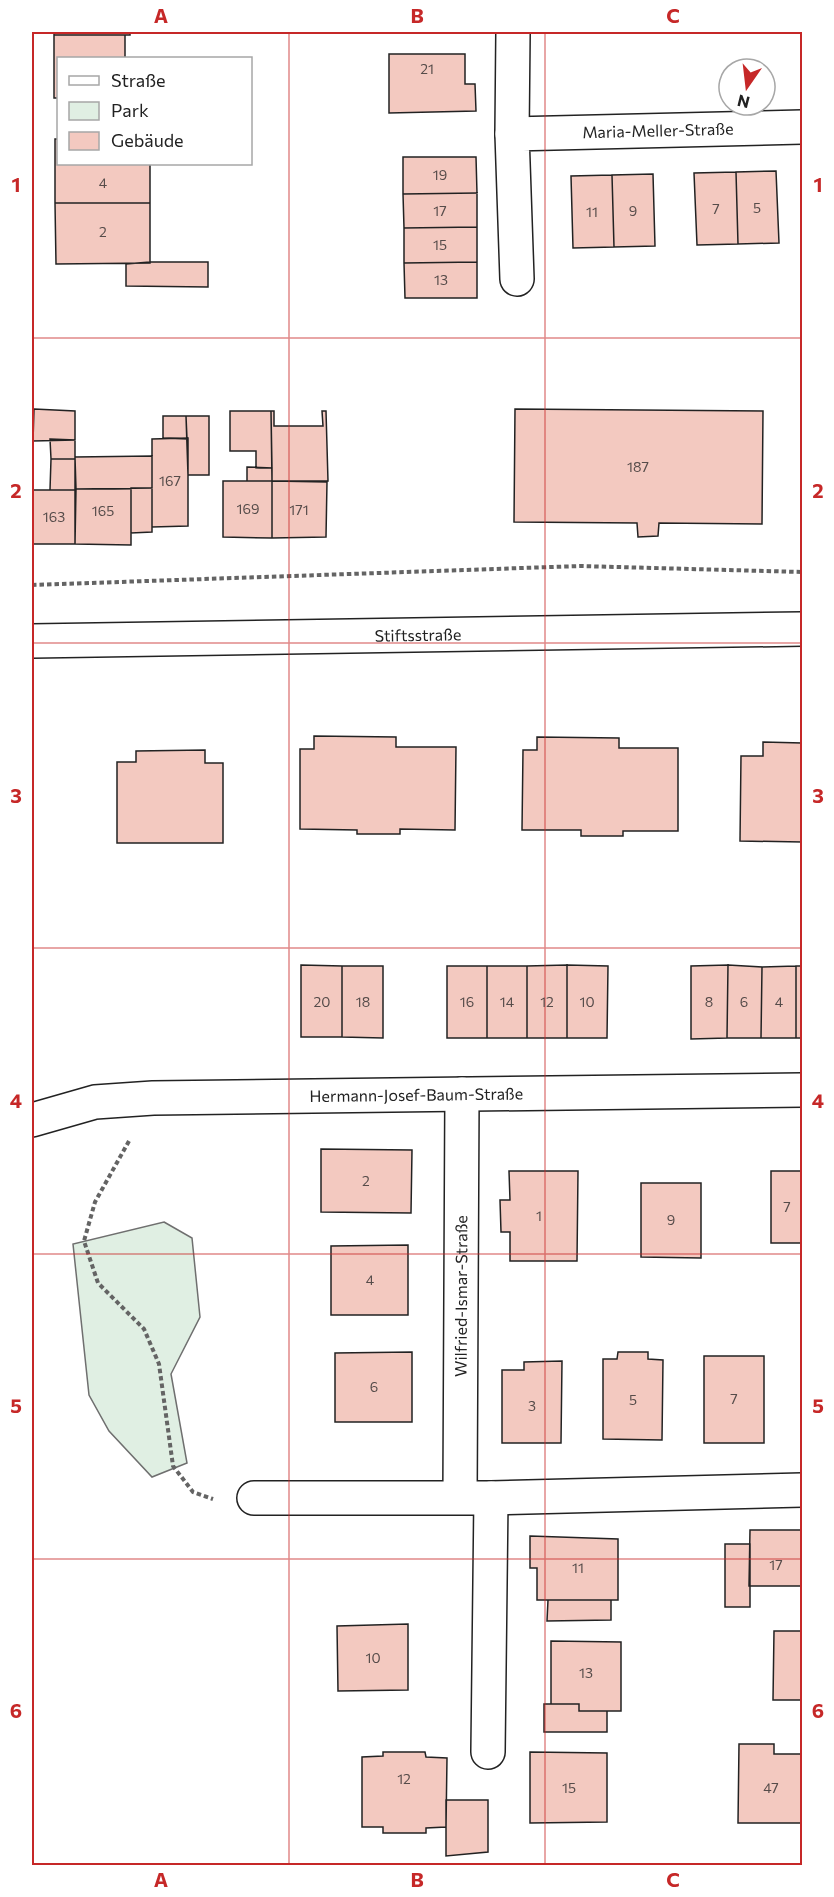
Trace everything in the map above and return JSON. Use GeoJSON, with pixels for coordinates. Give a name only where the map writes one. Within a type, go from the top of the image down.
{"type":"FeatureCollection","features":[{"type":"Feature","properties":{"kind":"street"},"geometry":{"type":"LineString","coordinates":[[513,32],[517,279]]}},
{"type":"Feature","properties":{"kind":"street","name":"Maria-Meller-Straße"},"geometry":{"type":"LineString","coordinates":[[513,134],[802,127]]}},
{"type":"Feature","properties":{"kind":"street","name":"Stiftsstraße"},"geometry":{"type":"LineString","coordinates":[[32,641],[802,628]]}},
{"type":"Feature","properties":{"kind":"street","name":"Hermann-Josef-Baum-Straße"},"geometry":{"type":"LineString","coordinates":[[32,1120],[95,1102],[153,1098],[802,1090]]}},
{"type":"Feature","properties":{"kind":"street","name":"Wilfried-Ismar-Straße"},"geometry":{"type":"LineString","coordinates":[[462,1094],[476,1498],[488,1752]]}},
{"type":"Feature","properties":{"kind":"street"},"geometry":{"type":"LineString","coordinates":[[254,1498],[476,1498],[802,1490]]}},
{"type":"Feature","properties":{"kind":"path"},"geometry":{"type":"LineString","coordinates":[[32,585],[580,566],[802,572]]}},
{"type":"Feature","properties":{"kind":"path"},"geometry":{"type":"LineString","coordinates":[[153,1098],[95,1202],[84,1241],[98,1283],[144,1329],[159,1364],[173,1466],[193,1492],[213,1499],[254,1498]]}},
{"type":"Feature","properties":{"kind":"green space"},"geometry":{"type":"Polygon","coordinates":[[[164,1222],[192,1238],[200,1317],[171,1374],[187,1463],[152,1477],[109,1431],[89,1395],[73,1244],[164,1222]]]}},
{"type":"Feature","properties":{"kind":"building"},"geometry":{"type":"Polygon","coordinates":[[[54,32],[130,32],[130,35],[54,35],[54,32]]]}},
{"type":"Feature","properties":{"kind":"building"},"geometry":{"type":"Polygon","coordinates":[[[54,35],[125,35],[125,57],[57,57],[57,98],[54,98],[54,35]]]}},
{"type":"Feature","properties":{"kind":"building"},"geometry":{"type":"Polygon","coordinates":[[[389,54],[465,54],[465,84],[475,84],[476,111],[389,113],[389,54]]]}},
{"type":"Feature","properties":{"kind":"building"},"geometry":{"type":"Polygon","coordinates":[[[55,139],[57,139],[57,165],[150,165],[150,203],[55,203],[55,139]]]}},
{"type":"Feature","properties":{"kind":"building"},"geometry":{"type":"Polygon","coordinates":[[[403,157],[476,157],[477,193],[403,194],[403,157]]]}},
{"type":"Feature","properties":{"kind":"building"},"geometry":{"type":"Polygon","coordinates":[[[776,171],[779,243],[738,244],[736,172],[776,171]]]}},
{"type":"Feature","properties":{"kind":"building"},"geometry":{"type":"Polygon","coordinates":[[[736,172],[738,244],[697,245],[694,173],[736,172]]]}},
{"type":"Feature","properties":{"kind":"building"},"geometry":{"type":"Polygon","coordinates":[[[653,174],[655,246],[614,247],[612,175],[653,174]]]}},
{"type":"Feature","properties":{"kind":"building"},"geometry":{"type":"Polygon","coordinates":[[[612,175],[614,247],[573,248],[571,176],[612,175]]]}},
{"type":"Feature","properties":{"kind":"building"},"geometry":{"type":"Polygon","coordinates":[[[477,193],[477,227],[404,228],[403,194],[477,193]]]}},
{"type":"Feature","properties":{"kind":"building"},"geometry":{"type":"Polygon","coordinates":[[[55,203],[150,203],[150,263],[56,264],[55,203]]]}},
{"type":"Feature","properties":{"kind":"building"},"geometry":{"type":"Polygon","coordinates":[[[477,227],[477,262],[404,263],[404,228],[477,227]]]}},
{"type":"Feature","properties":{"kind":"building"},"geometry":{"type":"Polygon","coordinates":[[[208,262],[208,287],[126,286],[126,264],[208,262]]]}},
{"type":"Feature","properties":{"kind":"building"},"geometry":{"type":"Polygon","coordinates":[[[477,262],[477,298],[405,298],[404,263],[477,262]]]}},
{"type":"Feature","properties":{"kind":"building"},"geometry":{"type":"Polygon","coordinates":[[[34,409],[75,411],[75,440],[33,441],[34,409]]]}},
{"type":"Feature","properties":{"kind":"building"},"geometry":{"type":"Polygon","coordinates":[[[515,409],[763,411],[762,524],[659,523],[658,536],[638,537],[637,523],[514,522],[515,409]]]}},
{"type":"Feature","properties":{"kind":"building"},"geometry":{"type":"Polygon","coordinates":[[[230,411],[271,411],[272,468],[256,468],[256,451],[230,451],[230,411]]]}},
{"type":"Feature","properties":{"kind":"building"},"geometry":{"type":"Polygon","coordinates":[[[271,411],[274,411],[274,426],[323,426],[322,411],[326,411],[328,481],[272,481],[271,411]]]}},
{"type":"Feature","properties":{"kind":"building"},"geometry":{"type":"Polygon","coordinates":[[[163,416],[186,416],[187,439],[163,438],[163,416]]]}},
{"type":"Feature","properties":{"kind":"building"},"geometry":{"type":"Polygon","coordinates":[[[186,416],[209,416],[209,475],[188,475],[186,416]]]}},
{"type":"Feature","properties":{"kind":"building"},"geometry":{"type":"Polygon","coordinates":[[[188,438],[188,526],[152,527],[152,439],[188,438]]]}},
{"type":"Feature","properties":{"kind":"building"},"geometry":{"type":"Polygon","coordinates":[[[50,439],[75,440],[75,459],[51,459],[50,439]]]}},
{"type":"Feature","properties":{"kind":"building"},"geometry":{"type":"Polygon","coordinates":[[[152,456],[152,488],[76,489],[75,457],[152,456]]]}},
{"type":"Feature","properties":{"kind":"building"},"geometry":{"type":"Polygon","coordinates":[[[51,459],[75,459],[75,490],[50,490],[51,459]]]}},
{"type":"Feature","properties":{"kind":"building"},"geometry":{"type":"Polygon","coordinates":[[[247,467],[272,468],[272,481],[247,481],[247,467]]]}},
{"type":"Feature","properties":{"kind":"building"},"geometry":{"type":"Polygon","coordinates":[[[223,481],[272,481],[272,538],[223,537],[223,481]]]}},
{"type":"Feature","properties":{"kind":"building"},"geometry":{"type":"Polygon","coordinates":[[[272,481],[327,482],[326,537],[272,538],[272,481]]]}},
{"type":"Feature","properties":{"kind":"building"},"geometry":{"type":"Polygon","coordinates":[[[131,488],[152,488],[152,532],[131,533],[131,488]]]}},
{"type":"Feature","properties":{"kind":"building"},"geometry":{"type":"Polygon","coordinates":[[[76,489],[131,489],[131,545],[75,544],[76,489]]]}},
{"type":"Feature","properties":{"kind":"building"},"geometry":{"type":"Polygon","coordinates":[[[33,490],[75,490],[75,544],[33,544],[33,490]]]}},
{"type":"Feature","properties":{"kind":"building"},"geometry":{"type":"Polygon","coordinates":[[[314,736],[396,737],[396,747],[456,747],[455,830],[400,829],[400,834],[357,834],[357,830],[300,829],[300,749],[314,749],[314,736]]]}},
{"type":"Feature","properties":{"kind":"building"},"geometry":{"type":"Polygon","coordinates":[[[537,737],[619,738],[619,748],[678,748],[678,831],[623,831],[623,836],[581,836],[581,830],[522,830],[523,750],[537,750],[537,737]]]}},
{"type":"Feature","properties":{"kind":"building"},"geometry":{"type":"Polygon","coordinates":[[[763,742],[802,743],[802,842],[740,841],[741,756],[763,756],[763,742]]]}},
{"type":"Feature","properties":{"kind":"building"},"geometry":{"type":"Polygon","coordinates":[[[205,750],[205,763],[223,763],[223,843],[117,843],[117,762],[136,762],[136,751],[205,750]]]}},
{"type":"Feature","properties":{"kind":"building"},"geometry":{"type":"Polygon","coordinates":[[[301,965],[342,966],[342,1037],[301,1037],[301,965]]]}},
{"type":"Feature","properties":{"kind":"building"},"geometry":{"type":"Polygon","coordinates":[[[567,965],[608,966],[607,1038],[567,1038],[567,965]]]}},
{"type":"Feature","properties":{"kind":"building"},"geometry":{"type":"Polygon","coordinates":[[[567,965],[567,1038],[527,1038],[527,966],[567,965]]]}},
{"type":"Feature","properties":{"kind":"building"},"geometry":{"type":"Polygon","coordinates":[[[728,965],[727,1038],[691,1039],[691,966],[728,965]]]}},
{"type":"Feature","properties":{"kind":"building"},"geometry":{"type":"Polygon","coordinates":[[[728,965],[762,967],[761,1038],[727,1038],[728,965]]]}},
{"type":"Feature","properties":{"kind":"building"},"geometry":{"type":"Polygon","coordinates":[[[342,966],[383,966],[383,1038],[342,1037],[342,966]]]}},
{"type":"Feature","properties":{"kind":"building"},"geometry":{"type":"Polygon","coordinates":[[[447,966],[487,966],[487,1038],[447,1038],[447,966]]]}},
{"type":"Feature","properties":{"kind":"building"},"geometry":{"type":"Polygon","coordinates":[[[487,966],[527,966],[527,1038],[487,1038],[487,966]]]}},
{"type":"Feature","properties":{"kind":"building"},"geometry":{"type":"Polygon","coordinates":[[[796,966],[796,1038],[761,1038],[762,967],[796,966]]]}},
{"type":"Feature","properties":{"kind":"building"},"geometry":{"type":"Polygon","coordinates":[[[796,966],[802,966],[802,1038],[796,1038],[796,966]]]}},
{"type":"Feature","properties":{"kind":"building"},"geometry":{"type":"Polygon","coordinates":[[[321,1149],[412,1150],[411,1213],[321,1212],[321,1149]]]}},
{"type":"Feature","properties":{"kind":"building"},"geometry":{"type":"Polygon","coordinates":[[[509,1171],[578,1171],[577,1261],[510,1261],[510,1232],[501,1232],[500,1200],[510,1200],[509,1171]]]}},
{"type":"Feature","properties":{"kind":"building"},"geometry":{"type":"Polygon","coordinates":[[[771,1171],[802,1171],[802,1243],[771,1243],[771,1171]]]}},
{"type":"Feature","properties":{"kind":"building"},"geometry":{"type":"Polygon","coordinates":[[[641,1183],[701,1183],[701,1258],[641,1257],[641,1183]]]}},
{"type":"Feature","properties":{"kind":"building"},"geometry":{"type":"Polygon","coordinates":[[[408,1245],[408,1315],[331,1315],[331,1246],[408,1245]]]}},
{"type":"Feature","properties":{"kind":"building"},"geometry":{"type":"Polygon","coordinates":[[[412,1352],[412,1422],[335,1422],[335,1353],[412,1352]]]}},
{"type":"Feature","properties":{"kind":"building"},"geometry":{"type":"Polygon","coordinates":[[[618,1352],[648,1352],[648,1359],[663,1360],[662,1440],[603,1439],[603,1359],[617,1359],[618,1352]]]}},
{"type":"Feature","properties":{"kind":"building"},"geometry":{"type":"Polygon","coordinates":[[[704,1356],[764,1356],[764,1443],[704,1443],[704,1356]]]}},
{"type":"Feature","properties":{"kind":"building"},"geometry":{"type":"Polygon","coordinates":[[[562,1361],[561,1443],[502,1443],[502,1370],[524,1370],[524,1362],[562,1361]]]}},
{"type":"Feature","properties":{"kind":"building"},"geometry":{"type":"Polygon","coordinates":[[[750,1530],[802,1530],[802,1586],[749,1586],[750,1530]]]}},
{"type":"Feature","properties":{"kind":"building"},"geometry":{"type":"Polygon","coordinates":[[[530,1536],[618,1539],[618,1600],[537,1600],[537,1568],[530,1568],[530,1536]]]}},
{"type":"Feature","properties":{"kind":"building"},"geometry":{"type":"Polygon","coordinates":[[[725,1544],[750,1544],[750,1607],[725,1607],[725,1544]]]}},
{"type":"Feature","properties":{"kind":"building"},"geometry":{"type":"Polygon","coordinates":[[[548,1600],[611,1600],[611,1620],[547,1621],[548,1600]]]}},
{"type":"Feature","properties":{"kind":"building"},"geometry":{"type":"Polygon","coordinates":[[[408,1624],[408,1690],[338,1691],[337,1626],[408,1624]]]}},
{"type":"Feature","properties":{"kind":"building"},"geometry":{"type":"Polygon","coordinates":[[[774,1631],[802,1631],[802,1700],[773,1700],[774,1631]]]}},
{"type":"Feature","properties":{"kind":"building"},"geometry":{"type":"Polygon","coordinates":[[[551,1641],[621,1642],[621,1711],[579,1711],[579,1704],[551,1704],[551,1641]]]}},
{"type":"Feature","properties":{"kind":"building"},"geometry":{"type":"Polygon","coordinates":[[[544,1704],[579,1704],[579,1711],[607,1711],[607,1732],[544,1732],[544,1704]]]}},
{"type":"Feature","properties":{"kind":"building"},"geometry":{"type":"Polygon","coordinates":[[[739,1744],[774,1744],[774,1754],[802,1754],[802,1823],[738,1823],[739,1744]]]}},
{"type":"Feature","properties":{"kind":"building"},"geometry":{"type":"Polygon","coordinates":[[[383,1752],[425,1752],[426,1757],[447,1758],[446,1827],[426,1828],[426,1833],[383,1833],[383,1827],[362,1827],[362,1757],[383,1756],[383,1752]]]}},
{"type":"Feature","properties":{"kind":"building"},"geometry":{"type":"Polygon","coordinates":[[[530,1752],[607,1753],[607,1822],[530,1823],[530,1752]]]}},
{"type":"Feature","properties":{"kind":"building"},"geometry":{"type":"Polygon","coordinates":[[[446,1800],[488,1800],[488,1852],[446,1856],[446,1800]]]}}]}
